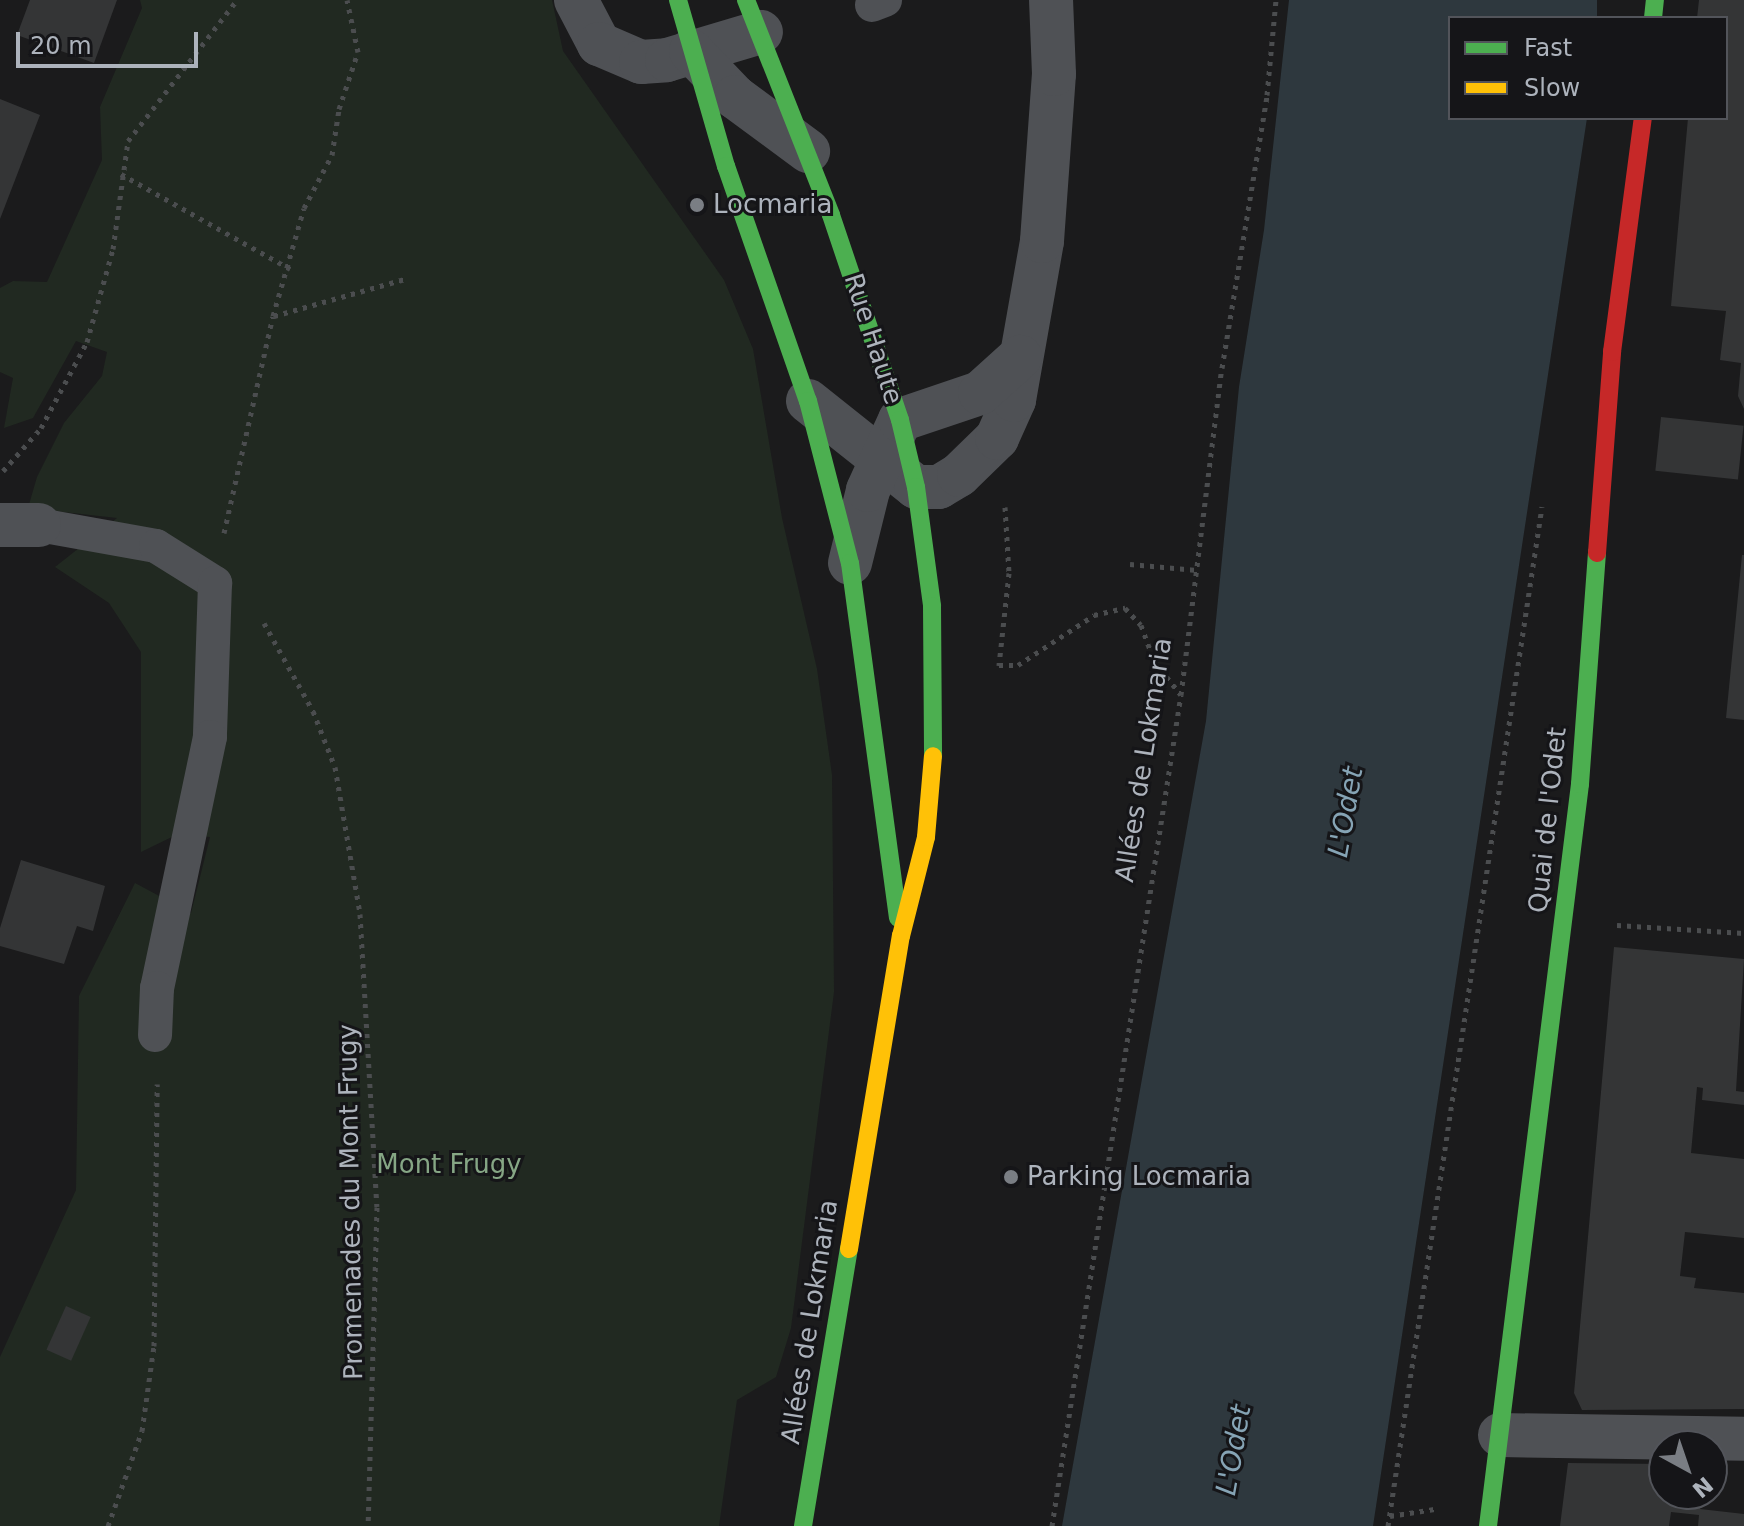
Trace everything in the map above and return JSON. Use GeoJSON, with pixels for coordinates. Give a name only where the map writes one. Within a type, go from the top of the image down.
{"type":"FeatureCollection","features":[{"type":"Feature","properties":{"kind":"main road"},"geometry":{"type":"LineString","coordinates":[[678,0],[691,51],[808,401],[850,563]]}},
{"type":"Feature","properties":{"kind":"main road","name":"Rue Haute"},"geometry":{"type":"LineString","coordinates":[[754,16],[808,151],[900,420],[916,487],[933,659]]}},
{"type":"Feature","properties":{"kind":"main road","name":"Quai de l'Odet"},"geometry":{"type":"LineString","coordinates":[[1488,1526],[1580,784],[1612,352],[1643,120]]}},
{"type":"Feature","properties":{"kind":"main road","name":"Allées de Lokmaria"},"geometry":{"type":"LineString","coordinates":[[850,563],[901,936]]}},
{"type":"Feature","properties":{"kind":"main road","name":"Allées de Lokmaria"},"geometry":{"type":"LineString","coordinates":[[803,1526],[901,936],[926,837],[935,733],[933,659]]}},
{"type":"Feature","properties":{"kind":"street","name":"Rue Haute"},"geometry":{"type":"LineString","coordinates":[[576,0],[599,44],[623,57],[667,60],[691,51],[754,16]]}},
{"type":"Feature","properties":{"kind":"street"},"geometry":{"type":"LineString","coordinates":[[808,401],[916,487],[939,487],[981,458],[1007,419],[1048,197],[1054,74],[1051,0]]}},
{"type":"Feature","properties":{"kind":"street"},"geometry":{"type":"LineString","coordinates":[[691,51],[735,97],[808,151]]}},
{"type":"Feature","properties":{"kind":"street"},"geometry":{"type":"LineString","coordinates":[[850,563],[868,490],[900,420],[980,393],[1020,357]]}},
{"type":"Feature","properties":{"kind":"street"},"geometry":{"type":"LineString","coordinates":[[1500,1435],[1744,1439]]}},
{"type":"Feature","properties":{"kind":"lane"},"geometry":{"type":"LineString","coordinates":[[20,525],[156,546],[215,583],[210,737],[157,988],[155,1035]]}},
{"type":"Feature","properties":{"kind":"path"},"geometry":{"type":"LineString","coordinates":[[0,474],[41,428],[87,342],[113,249],[121,174],[137,126],[237,0]]}},
{"type":"Feature","properties":{"kind":"path"},"geometry":{"type":"LineString","coordinates":[[215,583],[236,464],[273,316],[290,269],[304,208],[332,155],[339,109],[358,52],[347,0]]}},
{"type":"Feature","properties":{"kind":"path","name":"Allées de Lokmaria"},"geometry":{"type":"LineString","coordinates":[[1052,1526],[1181,695],[1222,368],[1267,95],[1276,0]]}},
{"type":"Feature","properties":{"kind":"path"},"geometry":{"type":"LineString","coordinates":[[121,174],[290,269]]}},
{"type":"Feature","properties":{"kind":"path"},"geometry":{"type":"LineString","coordinates":[[273,316],[405,279]]}},
{"type":"Feature","properties":{"kind":"path"},"geometry":{"type":"LineString","coordinates":[[981,458],[1009,520],[999,665],[1018,665],[1094,615],[1125,608],[1141,625],[1154,661],[1181,695]]}},
{"type":"Feature","properties":{"kind":"path"},"geometry":{"type":"LineString","coordinates":[[1388,1526],[1544,491]]}},
{"type":"Feature","properties":{"kind":"path"},"geometry":{"type":"LineString","coordinates":[[1130,564],[1197,570]]}},
{"type":"Feature","properties":{"kind":"path","name":"Promenades du Mont Frugy"},"geometry":{"type":"LineString","coordinates":[[215,583],[259,617],[274,636],[335,767],[347,818],[370,1035],[375,1160],[373,1462],[368,1526]]}},
{"type":"Feature","properties":{"kind":"path"},"geometry":{"type":"LineString","coordinates":[[1564,922],[1744,933]]}},
{"type":"Feature","properties":{"kind":"path"},"geometry":{"type":"LineString","coordinates":[[108,1526],[142,1431],[154,1346],[155,1035]]}},
{"type":"Feature","properties":{"kind":"green space","name":"Mont Frugy"},"geometry":{"type":"Polygon","coordinates":[[[140,0],[552,0],[563,51],[724,280],[753,349],[782,518],[817,669],[832,775],[834,992],[791,1328],[776,1377],[737,1400],[719,1526],[0,1526],[0,1357],[76,1190],[79,996],[135,883],[191,913],[210,837],[178,834],[141,852],[141,652],[109,603],[55,567],[117,518],[28,508],[37,477],[64,423],[102,376],[107,352],[76,341],[33,418],[4,428],[13,378],[0,372],[0,288],[13,281],[47,282],[102,160],[100,107],[142,8],[140,0]]]}},
{"type":"Feature","properties":{"kind":"water","name":"L'Odet"},"geometry":{"type":"Polygon","coordinates":[[[1289,0],[1597,0],[1597,16],[1448,16],[1448,120],[1587,120],[1373,1526],[1062,1526],[1206,721],[1239,387],[1264,230],[1289,0]]]}},
{"type":"Feature","properties":{"kind":"building"},"geometry":{"type":"Polygon","coordinates":[[[30,0],[117,0],[94,63],[17,35],[30,0]]]}},
{"type":"Feature","properties":{"kind":"building"},"geometry":{"type":"Polygon","coordinates":[[[1699,0],[1744,0],[1744,409],[1738,396],[1741,363],[1720,360],[1726,311],[1671,306],[1688,120],[1728,120],[1728,16],[1697,16],[1699,0]]]}},
{"type":"Feature","properties":{"kind":"building"},"geometry":{"type":"Polygon","coordinates":[[[0,99],[40,115],[0,219],[0,99]]]}},
{"type":"Feature","properties":{"kind":"building"},"geometry":{"type":"Polygon","coordinates":[[[1661,417],[1744,426],[1738,479],[1655,471],[1661,417]]]}},
{"type":"Feature","properties":{"kind":"building"},"geometry":{"type":"Polygon","coordinates":[[[1744,555],[1744,720],[1726,718],[1744,555]]]}},
{"type":"Feature","properties":{"kind":"building"},"geometry":{"type":"Polygon","coordinates":[[[21,860],[105,886],[93,931],[77,926],[64,964],[0,946],[0,928],[21,860]]]}},
{"type":"Feature","properties":{"kind":"building"},"geometry":{"type":"Polygon","coordinates":[[[1614,947],[1744,959],[1736,1091],[1744,1092],[1744,1105],[1702,1100],[1703,1088],[1697,1087],[1691,1153],[1744,1159],[1744,1238],[1685,1232],[1680,1276],[1696,1278],[1694,1288],[1744,1293],[1744,1409],[1582,1410],[1574,1393],[1614,947]]]}},
{"type":"Feature","properties":{"kind":"building"},"geometry":{"type":"Polygon","coordinates":[[[66,1306],[91,1317],[71,1361],[46,1350],[66,1306]]]}},
{"type":"Feature","properties":{"kind":"building"},"geometry":{"type":"Polygon","coordinates":[[[1568,1463],[1648,1464],[1648,1510],[1709,1510],[1744,1514],[1744,1526],[1698,1526],[1699,1515],[1671,1512],[1669,1526],[1560,1526],[1568,1463]]]}},
{"type":"Feature","properties":{"kind":"traffic: fast"},"geometry":{"type":"LineString","coordinates":[[678,0],[726,166],[808,401],[850,563],[898,918]]}},
{"type":"Feature","properties":{"kind":"traffic: fast"},"geometry":{"type":"LineString","coordinates":[[746,0],[831,215],[900,420],[916,487],[932,606],[933,756]]}},
{"type":"Feature","properties":{"kind":"traffic: fast"},"geometry":{"type":"LineString","coordinates":[[1653,16],[1655,0]]}},
{"type":"Feature","properties":{"kind":"traffic: fast"},"geometry":{"type":"LineString","coordinates":[[1488,1526],[1580,784],[1597,553]]}},
{"type":"Feature","properties":{"kind":"traffic: fast"},"geometry":{"type":"LineString","coordinates":[[803,1526],[849,1249]]}},
{"type":"Feature","properties":{"kind":"traffic: slow"},"geometry":{"type":"LineString","coordinates":[[849,1249],[901,936],[926,837],[933,756]]}},
{"type":"Feature","properties":{"kind":"traffic: jam"},"geometry":{"type":"LineString","coordinates":[[1597,553],[1612,352],[1643,120]]}},
{"type":"Feature","properties":{"kind":"place","name":"Locmaria"},"geometry":{"type":"Point","coordinates":[697,205]}},
{"type":"Feature","properties":{"kind":"place","name":"Parking Locmaria"},"geometry":{"type":"Point","coordinates":[1011,1177]}}]}
